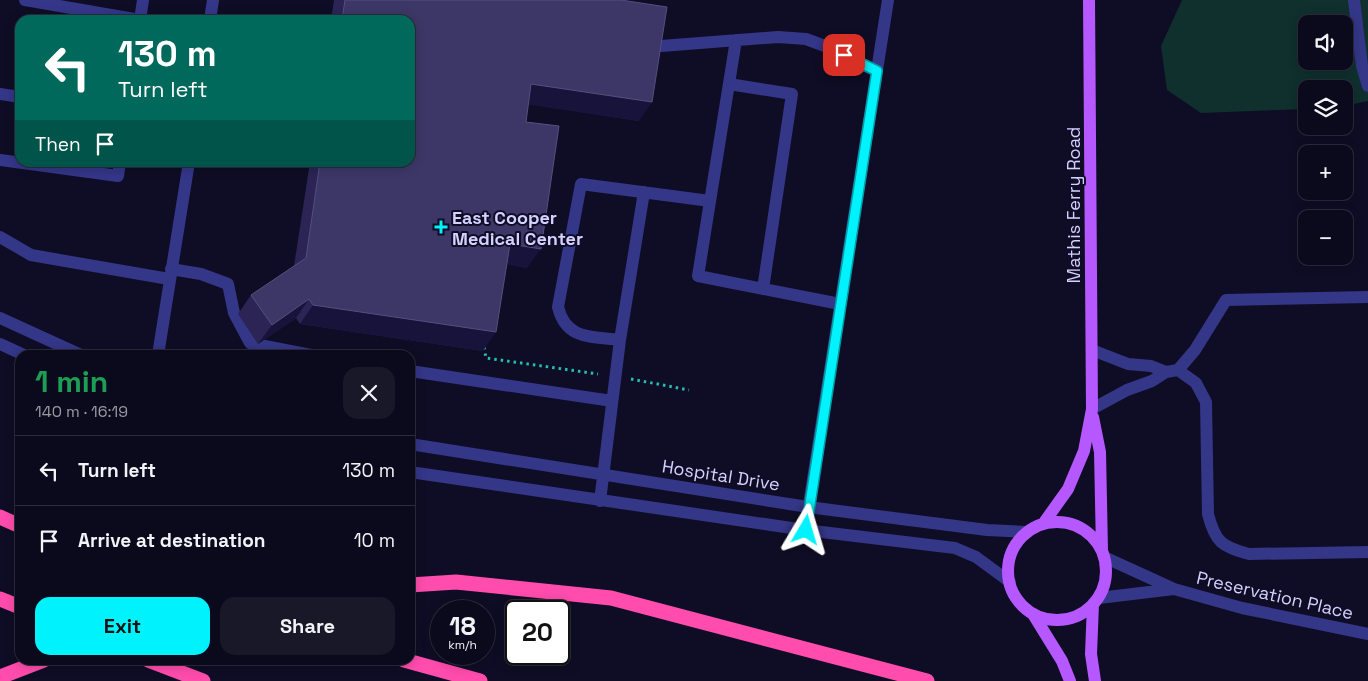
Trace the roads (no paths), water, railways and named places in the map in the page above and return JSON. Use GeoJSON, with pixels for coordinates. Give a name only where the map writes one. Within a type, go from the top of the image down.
{"type":"FeatureCollection","features":[{"type":"Feature","properties":{"kind":"highway"},"geometry":{"type":"LineString","coordinates":[[0,517],[15,524]]}},
{"type":"Feature","properties":{"kind":"highway"},"geometry":{"type":"LineString","coordinates":[[415,585],[456,582],[611,598],[928,681]]}},
{"type":"Feature","properties":{"kind":"highway"},"geometry":{"type":"LineString","coordinates":[[0,599],[15,605]]}},
{"type":"Feature","properties":{"kind":"highway"},"geometry":{"type":"LineString","coordinates":[[415,663],[480,681]]}},
{"type":"Feature","properties":{"kind":"highway"},"geometry":{"type":"LineString","coordinates":[[0,677],[31,665]]}},
{"type":"Feature","properties":{"kind":"highway"},"geometry":{"type":"LineString","coordinates":[[161,665],[203,681]]}},
{"type":"Feature","properties":{"kind":"main road","name":"Mathis Ferry Road"},"geometry":{"type":"LineString","coordinates":[[1089,0],[1092,409],[1100,452],[1103,553]]}},
{"type":"Feature","properties":{"kind":"main road","name":"Mathis Ferry Road"},"geometry":{"type":"LineString","coordinates":[[1042,524],[1068,489],[1084,451],[1092,409]]}},
{"type":"Feature","properties":{"kind":"main road"},"geometry":{"type":"LineString","coordinates":[[1060,522],[1077,526],[1091,536],[1103,553],[1106,571],[1104,585],[1096,601],[1084,613],[1059,620],[1046,619],[1033,614],[1022,606],[1014,595],[1010,582],[1009,564],[1015,546],[1027,532],[1042,524],[1060,522]]}},
{"type":"Feature","properties":{"kind":"main road"},"geometry":{"type":"LineString","coordinates":[[1095,681],[1091,654],[1096,601]]}},
{"type":"Feature","properties":{"kind":"main road"},"geometry":{"type":"LineString","coordinates":[[1033,614],[1062,661],[1070,681]]}},
{"type":"Feature","properties":{"kind":"street"},"geometry":{"type":"LineString","coordinates":[[25,0],[111,15]]}},
{"type":"Feature","properties":{"kind":"street"},"geometry":{"type":"LineString","coordinates":[[141,15],[143,0]]}},
{"type":"Feature","properties":{"kind":"street"},"geometry":{"type":"LineString","coordinates":[[211,15],[213,0]]}},
{"type":"Feature","properties":{"kind":"street"},"geometry":{"type":"LineString","coordinates":[[806,530],[808,507],[888,0]]}},
{"type":"Feature","properties":{"kind":"street"},"geometry":{"type":"LineString","coordinates":[[1354,0],[1362,66],[1368,86]]}},
{"type":"Feature","properties":{"kind":"street"},"geometry":{"type":"LineString","coordinates":[[661,46],[778,37],[806,39],[834,49],[854,62],[877,71]]}},
{"type":"Feature","properties":{"kind":"street"},"geometry":{"type":"LineString","coordinates":[[736,40],[698,276],[840,304]]}},
{"type":"Feature","properties":{"kind":"street"},"geometry":{"type":"LineString","coordinates":[[729,84],[792,94],[764,289]]}},
{"type":"Feature","properties":{"kind":"street"},"geometry":{"type":"LineString","coordinates":[[0,94],[15,96]]}},
{"type":"Feature","properties":{"kind":"street"},"geometry":{"type":"LineString","coordinates":[[0,160],[15,162]]}},
{"type":"Feature","properties":{"kind":"street"},"geometry":{"type":"LineString","coordinates":[[52,167],[118,176],[119,167]]}},
{"type":"Feature","properties":{"kind":"street"},"geometry":{"type":"LineString","coordinates":[[159,350],[188,167]]}},
{"type":"Feature","properties":{"kind":"street"},"geometry":{"type":"LineString","coordinates":[[620,340],[575,333],[561,320],[558,306],[582,184],[710,201]]}},
{"type":"Feature","properties":{"kind":"street"},"geometry":{"type":"LineString","coordinates":[[600,501],[620,340],[644,192]]}},
{"type":"Feature","properties":{"kind":"street"},"geometry":{"type":"LineString","coordinates":[[0,237],[31,255],[170,274],[202,274],[228,284],[234,313],[250,343],[286,350]]}},
{"type":"Feature","properties":{"kind":"street"},"geometry":{"type":"LineString","coordinates":[[1092,409],[1127,390],[1172,371],[1195,350],[1226,300],[1368,298]]}},
{"type":"Feature","properties":{"kind":"street"},"geometry":{"type":"LineString","coordinates":[[0,318],[70,350]]}},
{"type":"Feature","properties":{"kind":"street"},"geometry":{"type":"LineString","coordinates":[[0,344],[15,351]]}},
{"type":"Feature","properties":{"kind":"street"},"geometry":{"type":"LineString","coordinates":[[1092,350],[1128,364],[1151,366],[1172,371],[1196,382],[1206,402],[1208,514],[1212,530],[1219,542],[1230,549],[1249,554],[1368,552]]}},
{"type":"Feature","properties":{"kind":"street"},"geometry":{"type":"LineString","coordinates":[[415,372],[612,401]]}},
{"type":"Feature","properties":{"kind":"street","name":"Hospital Drive"},"geometry":{"type":"LineString","coordinates":[[415,445],[808,507],[986,530],[1027,532]]}},
{"type":"Feature","properties":{"kind":"street"},"geometry":{"type":"LineString","coordinates":[[415,473],[806,530],[955,548],[976,557],[1010,582]]}},
{"type":"Feature","properties":{"kind":"street","name":"Preservation Place"},"geometry":{"type":"LineString","coordinates":[[1103,553],[1174,589],[1242,608],[1368,634]]}},
{"type":"Feature","properties":{"kind":"street","name":"Preservation Place"},"geometry":{"type":"LineString","coordinates":[[1096,601],[1174,589]]}},
{"type":"Feature","properties":{"kind":"place","name":"East Cooper Medical Center"},"geometry":{"type":"Point","coordinates":[441,227]}}]}
